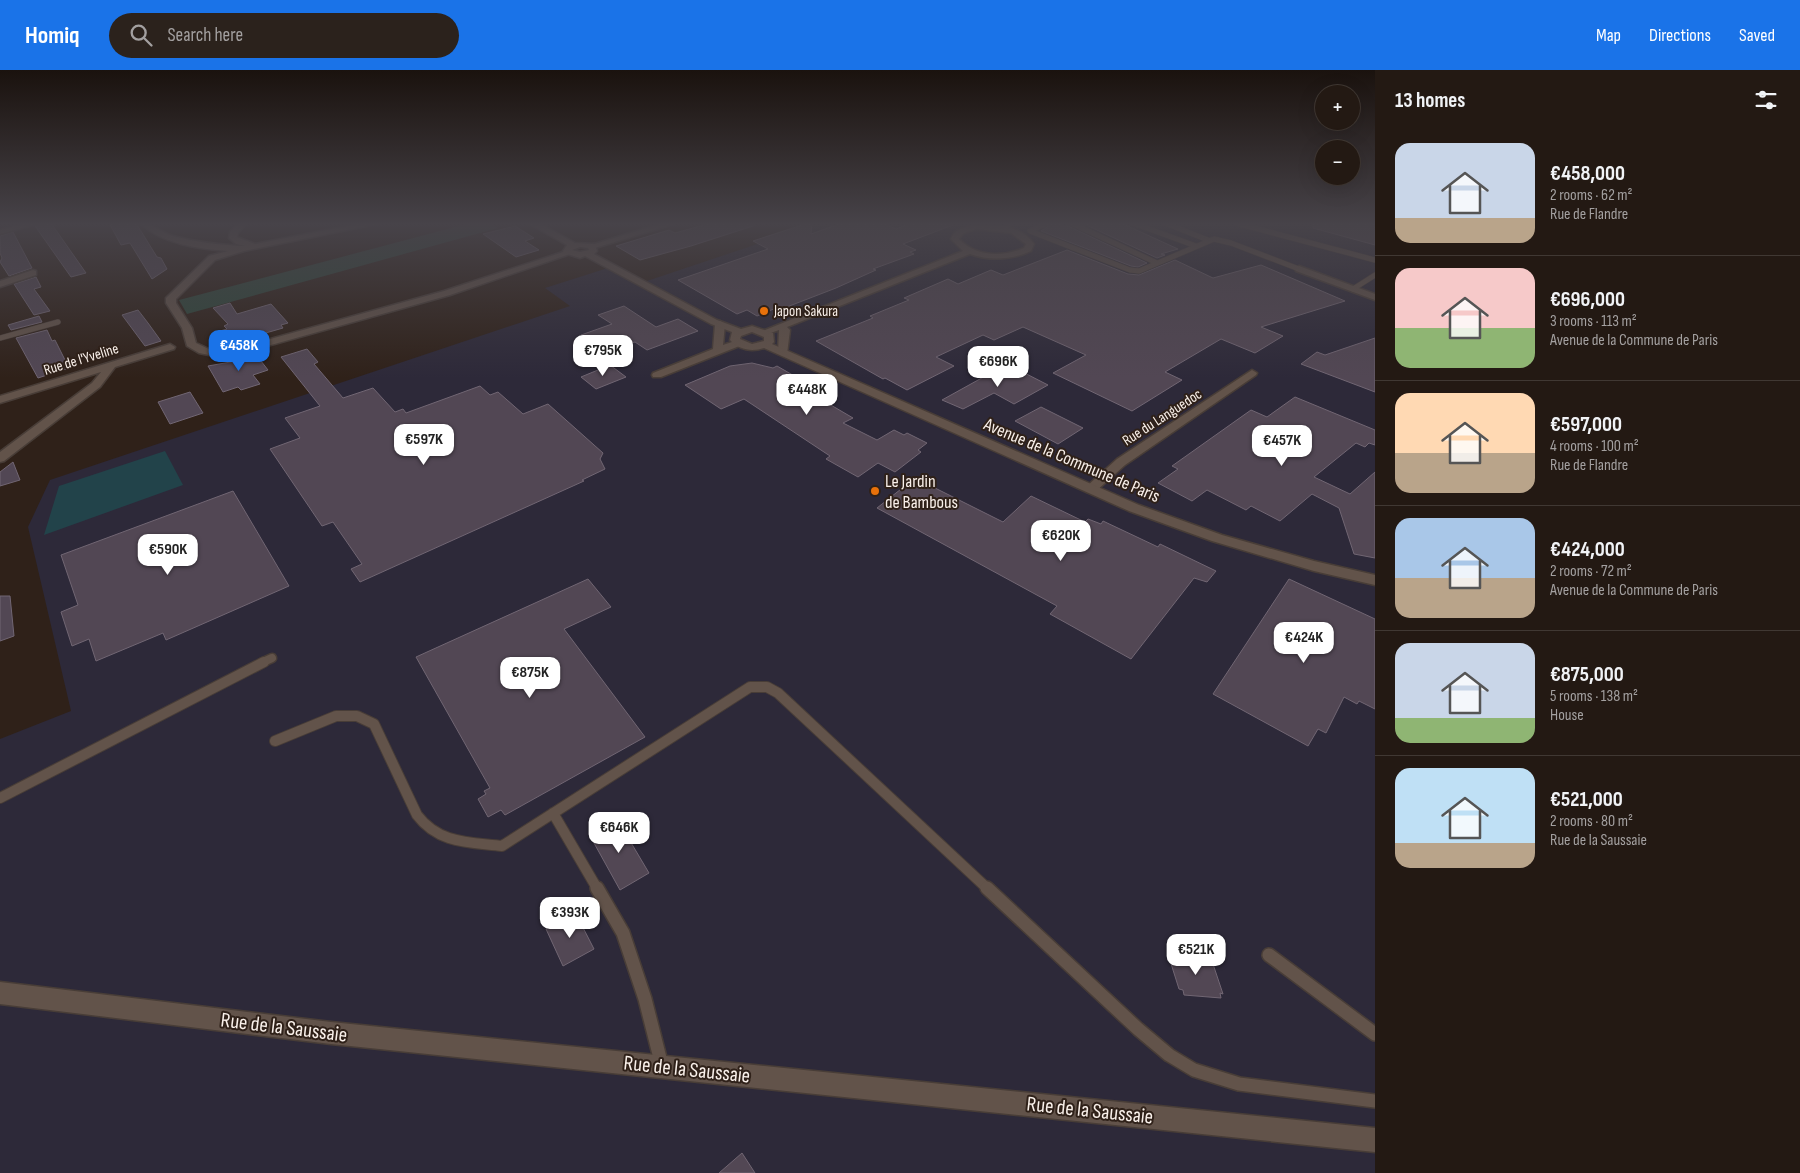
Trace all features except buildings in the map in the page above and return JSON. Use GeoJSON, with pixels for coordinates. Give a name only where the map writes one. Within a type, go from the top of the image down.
{"type":"FeatureCollection","features":[{"type":"Feature","properties":{"kind":"street"},"geometry":{"type":"LineString","coordinates":[[0,284],[29,274]]}},
{"type":"Feature","properties":{"kind":"street"},"geometry":{"type":"LineString","coordinates":[[196,274],[171,300],[188,330],[193,347],[201,350],[228,352],[246,349],[439,295],[498,274]]}},
{"type":"Feature","properties":{"kind":"street"},"geometry":{"type":"LineString","coordinates":[[633,274],[720,324],[740,332]]}},
{"type":"Feature","properties":{"kind":"street"},"geometry":{"type":"LineString","coordinates":[[657,375],[738,343],[735,337],[740,332],[752,329],[765,332],[911,274]]}},
{"type":"Feature","properties":{"kind":"street"},"geometry":{"type":"LineString","coordinates":[[1316,274],[1375,297]]}},
{"type":"Feature","properties":{"kind":"street"},"geometry":{"type":"LineString","coordinates":[[718,351],[720,324]]}},
{"type":"Feature","properties":{"kind":"street"},"geometry":{"type":"LineString","coordinates":[[781,326],[785,330],[783,352]]}},
{"type":"Feature","properties":{"kind":"street"},"geometry":{"type":"LineString","coordinates":[[765,332],[770,339],[765,345]]}},
{"type":"Feature","properties":{"kind":"street","name":"Avenue de la Commune de Paris"},"geometry":{"type":"LineString","coordinates":[[738,343],[751,347],[765,345],[783,352],[1134,508],[1217,538],[1314,566],[1375,580]]}},
{"type":"Feature","properties":{"kind":"street","name":"Rue de l'Yveline"},"geometry":{"type":"LineString","coordinates":[[0,400],[170,347]]}},
{"type":"Feature","properties":{"kind":"street"},"geometry":{"type":"LineString","coordinates":[[0,458],[96,385],[110,366]]}},
{"type":"Feature","properties":{"kind":"street","name":"Rue du Languedoc"},"geometry":{"type":"LineString","coordinates":[[1091,489],[1121,462],[1252,373]]}},
{"type":"Feature","properties":{"kind":"street","name":"Rue de la Saussaie"},"geometry":{"type":"LineString","coordinates":[[0,993],[331,1033],[1375,1140]]}},
{"type":"Feature","properties":{"kind":"lane"},"geometry":{"type":"LineString","coordinates":[[1353,289],[1374,274]]}},
{"type":"Feature","properties":{"kind":"lane"},"geometry":{"type":"LineString","coordinates":[[0,338],[58,322]]}},
{"type":"Feature","properties":{"kind":"lane"},"geometry":{"type":"LineString","coordinates":[[0,798],[272,658]]}},
{"type":"Feature","properties":{"kind":"lane"},"geometry":{"type":"LineString","coordinates":[[275,741],[336,716],[357,716],[374,724],[417,814],[426,828],[449,838],[502,846],[750,687],[767,687],[778,693],[1138,1029],[1169,1055],[1194,1070],[1239,1084],[1375,1102]]}},
{"type":"Feature","properties":{"kind":"lane"},"geometry":{"type":"LineString","coordinates":[[552,813],[623,933],[663,1067]]}},
{"type":"Feature","properties":{"kind":"lane"},"geometry":{"type":"LineString","coordinates":[[1269,955],[1375,1034]]}},
{"type":"Feature","properties":{"kind":"shaded area"},"geometry":{"type":"Polygon","coordinates":[[[588,274],[625,274],[641,283],[666,274],[1375,274],[1375,1173],[0,1173],[0,739],[71,711],[28,527],[50,480],[570,306],[545,288],[588,274]]]}},
{"type":"Feature","properties":{"kind":"green space"},"geometry":{"type":"Polygon","coordinates":[[[275,274],[330,274],[187,314],[179,300],[275,274]]]}},
{"type":"Feature","properties":{"kind":"water"},"geometry":{"type":"Polygon","coordinates":[[[165,451],[183,485],[44,535],[59,486],[165,451]]]}},
{"type":"Feature","properties":{"kind":"place","name":"Japon Sakura"},"geometry":{"type":"Point","coordinates":[764,311]}},
{"type":"Feature","properties":{"kind":"place","name":"Le Jardin de Bambous"},"geometry":{"type":"Point","coordinates":[875,491]}}]}
